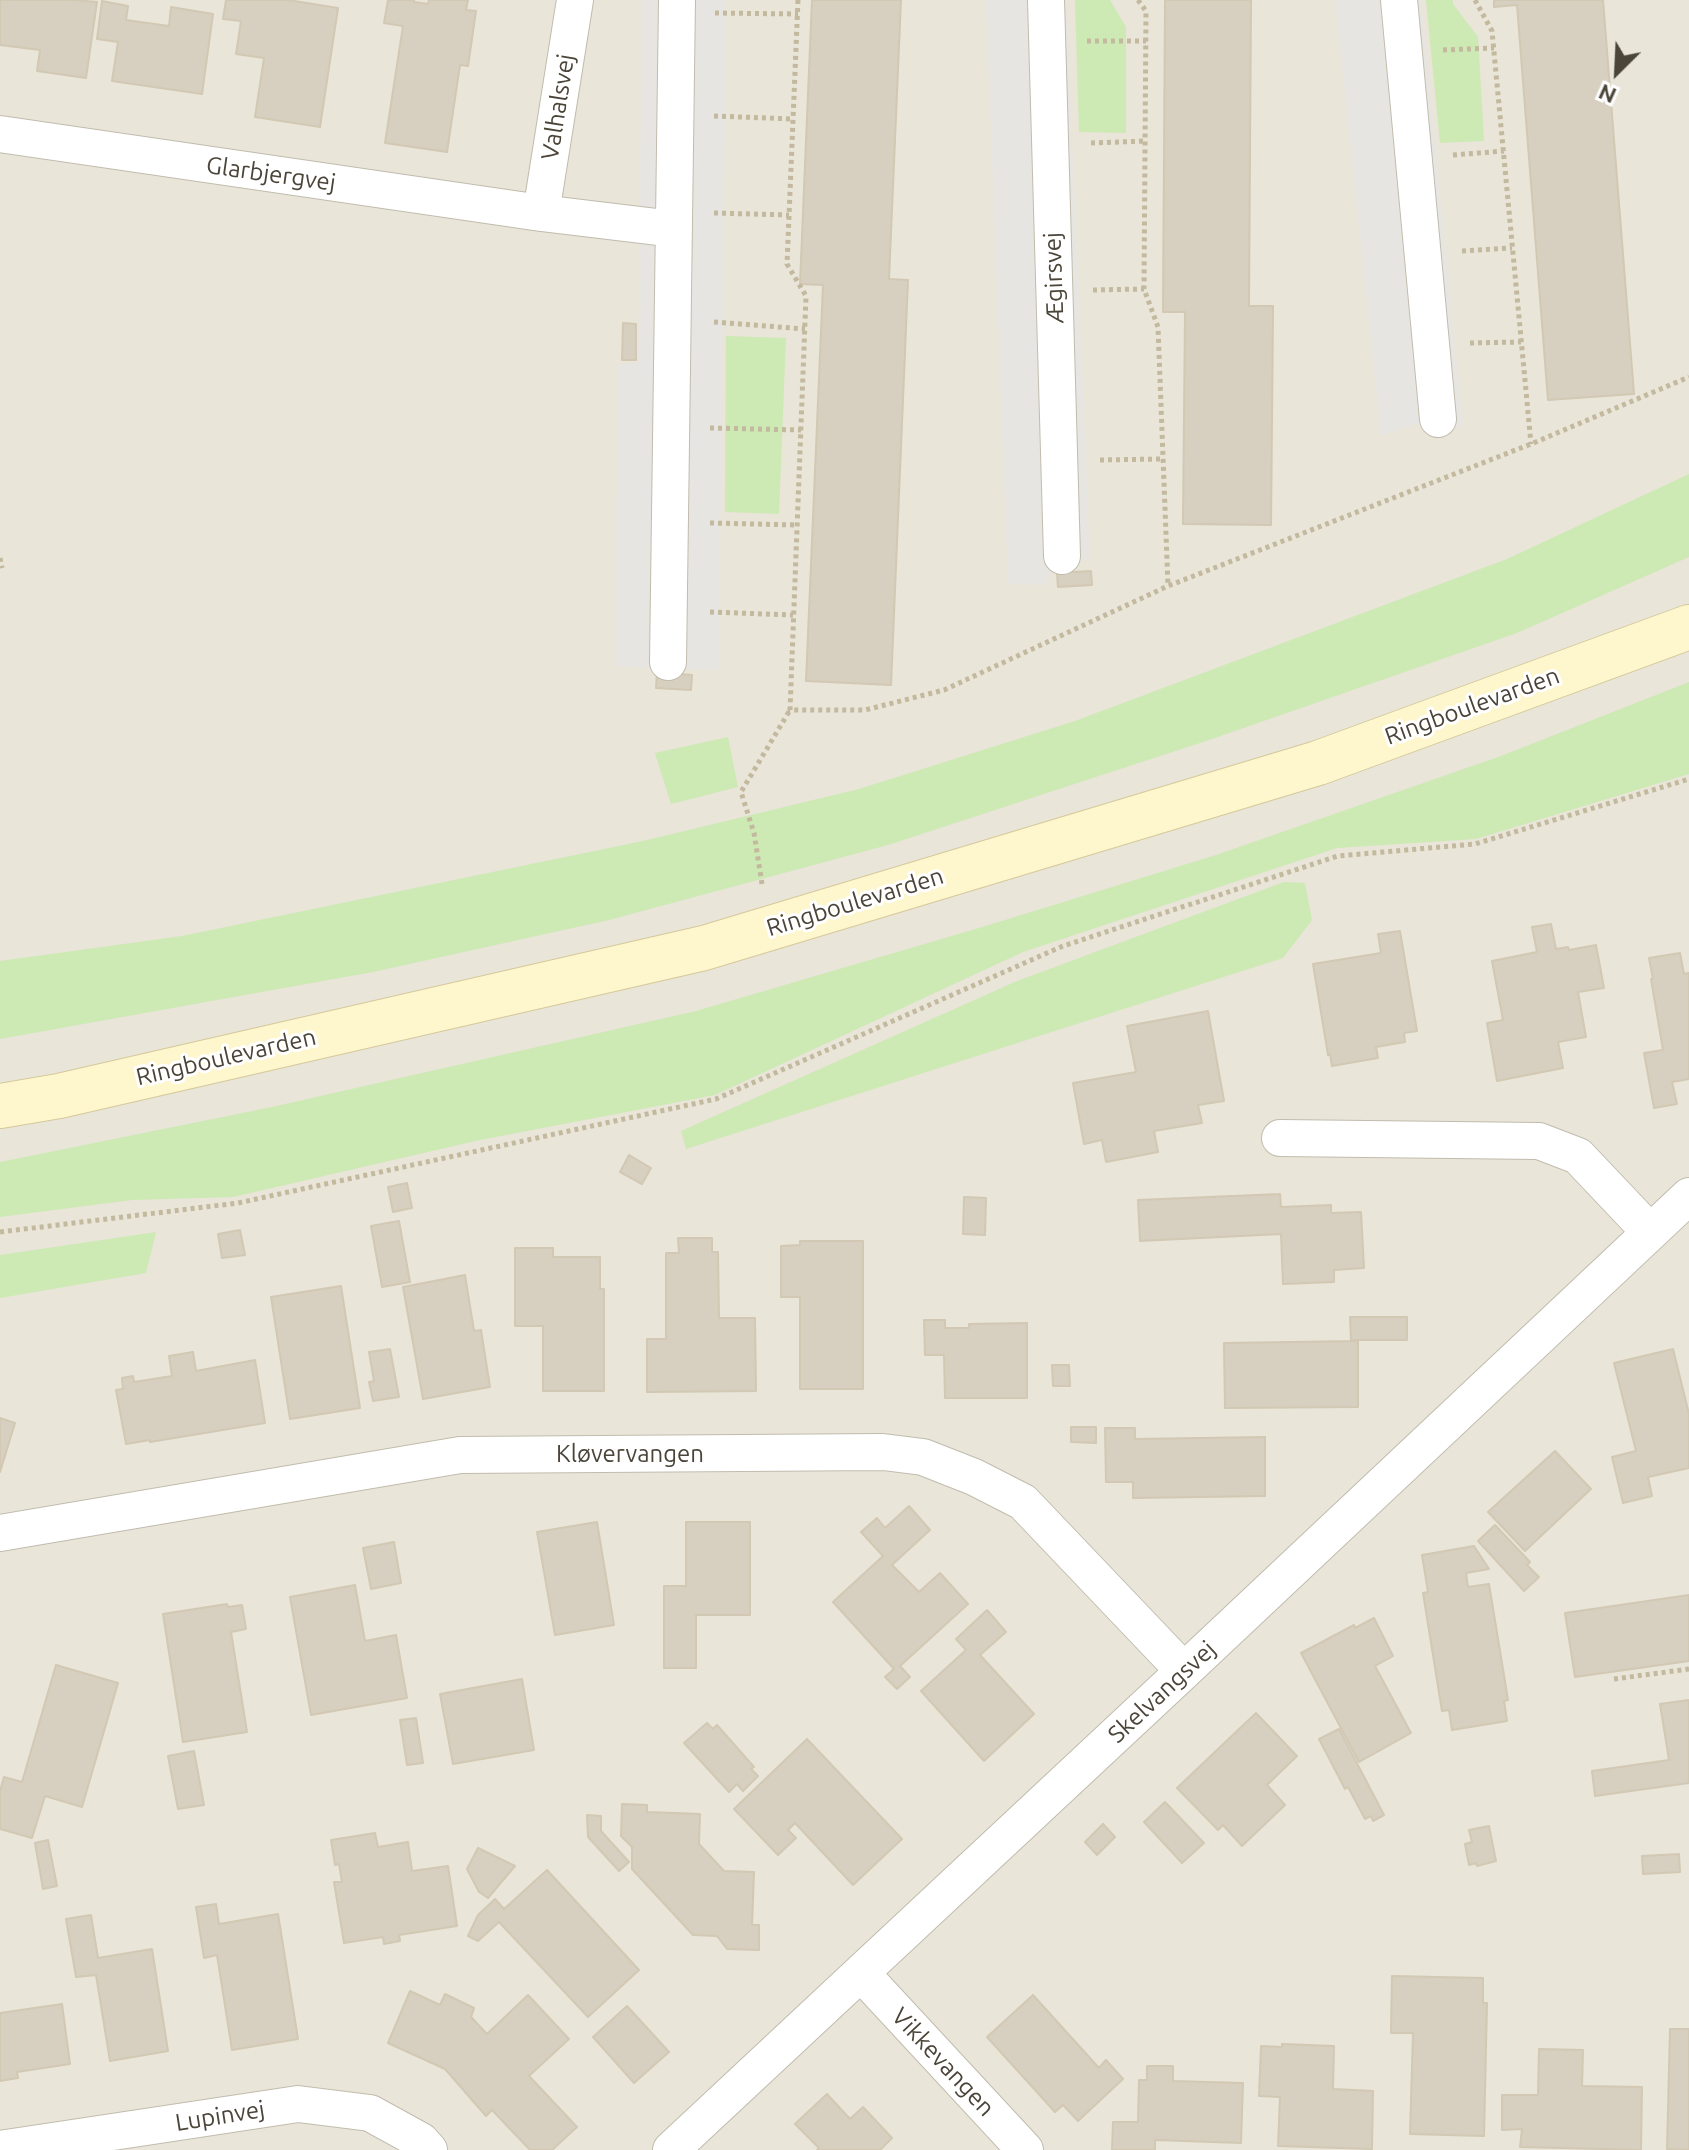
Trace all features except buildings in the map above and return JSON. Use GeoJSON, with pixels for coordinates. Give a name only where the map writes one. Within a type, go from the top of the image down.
{"type":"FeatureCollection","features":[{"type":"Feature","properties":{"kind":"main road","name":"Ringboulevarden"},"geometry":{"type":"LineString","coordinates":[[0,1106],[59,1096],[704,948],[1318,763],[1689,627]]}},
{"type":"Feature","properties":{"kind":"street","name":"Valhalsvej"},"geometry":{"type":"LineString","coordinates":[[541,213],[575,0]]}},
{"type":"Feature","properties":{"kind":"street","name":"Ægirsvej"},"geometry":{"type":"LineString","coordinates":[[1046,0],[1062,556]]}},
{"type":"Feature","properties":{"kind":"street"},"geometry":{"type":"LineString","coordinates":[[1399,0],[1438,419]]}},
{"type":"Feature","properties":{"kind":"street"},"geometry":{"type":"LineString","coordinates":[[668,662],[677,6]]}},
{"type":"Feature","properties":{"kind":"street","name":"Glarbjergvej"},"geometry":{"type":"LineString","coordinates":[[0,134],[541,213]]}},
{"type":"Feature","properties":{"kind":"street"},"geometry":{"type":"LineString","coordinates":[[541,213],[674,221]]}},
{"type":"Feature","properties":{"kind":"street"},"geometry":{"type":"LineString","coordinates":[[1280,1138],[1539,1141],[1578,1156],[1650,1232]]}},
{"type":"Feature","properties":{"kind":"street","name":"Skelvangsvej"},"geometry":{"type":"LineString","coordinates":[[671,2150],[1689,1196]]}},
{"type":"Feature","properties":{"kind":"street","name":"Kløvervangen"},"geometry":{"type":"LineString","coordinates":[[0,1533],[460,1455],[883,1452],[923,1457],[974,1477],[1023,1502],[1184,1671]]}},
{"type":"Feature","properties":{"kind":"street","name":"Vikkevangen"},"geometry":{"type":"LineString","coordinates":[[861,1973],[1025,2150]]}},
{"type":"Feature","properties":{"kind":"street","name":"Lupinvej"},"geometry":{"type":"LineString","coordinates":[[0,2149],[298,2104],[370,2113],[421,2141],[429,2150]]}},
{"type":"Feature","properties":{"kind":"path"},"geometry":{"type":"LineString","coordinates":[[1138,0],[1146,11],[1144,289],[1158,327],[1168,586]]}},
{"type":"Feature","properties":{"kind":"path"},"geometry":{"type":"LineString","coordinates":[[1475,0],[1492,31],[1531,444]]}},
{"type":"Feature","properties":{"kind":"path"},"geometry":{"type":"LineString","coordinates":[[677,6],[798,14]]}},
{"type":"Feature","properties":{"kind":"path"},"geometry":{"type":"LineString","coordinates":[[1047,42],[1146,41]]}},
{"type":"Feature","properties":{"kind":"path"},"geometry":{"type":"LineString","coordinates":[[1404,52],[1494,48]]}},
{"type":"Feature","properties":{"kind":"path"},"geometry":{"type":"LineString","coordinates":[[676,114],[793,119]]}},
{"type":"Feature","properties":{"kind":"path"},"geometry":{"type":"LineString","coordinates":[[1050,144],[1146,141]]}},
{"type":"Feature","properties":{"kind":"path"},"geometry":{"type":"LineString","coordinates":[[1413,159],[1504,151]]}},
{"type":"Feature","properties":{"kind":"path"},"geometry":{"type":"LineString","coordinates":[[674,221],[789,215]]}},
{"type":"Feature","properties":{"kind":"path"},"geometry":{"type":"LineString","coordinates":[[1422,254],[1512,248]]}},
{"type":"Feature","properties":{"kind":"path"},"geometry":{"type":"LineString","coordinates":[[1054,292],[1144,289]]}},
{"type":"Feature","properties":{"kind":"path"},"geometry":{"type":"LineString","coordinates":[[673,319],[805,329]]}},
{"type":"Feature","properties":{"kind":"path"},"geometry":{"type":"LineString","coordinates":[[1431,344],[1521,342]]}},
{"type":"Feature","properties":{"kind":"path"},"geometry":{"type":"LineString","coordinates":[[671,427],[801,430]]}},
{"type":"Feature","properties":{"kind":"path"},"geometry":{"type":"LineString","coordinates":[[1059,461],[1163,459]]}},
{"type":"Feature","properties":{"kind":"path"},"geometry":{"type":"LineString","coordinates":[[670,522],[797,525]]}},
{"type":"Feature","properties":{"kind":"path"},"geometry":{"type":"LineString","coordinates":[[0,558],[2,568]]}},
{"type":"Feature","properties":{"kind":"path"},"geometry":{"type":"LineString","coordinates":[[669,611],[793,615]]}},
{"type":"Feature","properties":{"kind":"path"},"geometry":{"type":"LineString","coordinates":[[779,925],[760,881],[754,833],[741,792],[790,710]]}},
{"type":"Feature","properties":{"kind":"path"},"geometry":{"type":"LineString","coordinates":[[0,1232],[238,1203],[716,1099],[1063,946],[1309,865],[1338,856],[1475,844],[1689,779]]}},
{"type":"Feature","properties":{"kind":"path"},"geometry":{"type":"LineString","coordinates":[[1614,1679],[1689,1669]]}},
{"type":"Feature","properties":{"kind":"shaded area"},"geometry":{"type":"Polygon","coordinates":[[[0,0],[1689,0],[1689,2150],[0,2150],[0,0]]]}},
{"type":"Feature","properties":{"kind":"shaded area"},"geometry":{"type":"Polygon","coordinates":[[[642,0],[726,0],[719,670],[616,666],[617,365],[638,363],[642,0]]]}},
{"type":"Feature","properties":{"kind":"shaded area"},"geometry":{"type":"Polygon","coordinates":[[[986,0],[1066,0],[1090,559],[1051,559],[1047,585],[1008,584],[986,0]]]}},
{"type":"Feature","properties":{"kind":"shaded area"},"geometry":{"type":"Polygon","coordinates":[[[1335,0],[1421,0],[1463,426],[1424,431],[1419,423],[1381,436],[1335,0]]]}},
{"type":"Feature","properties":{"kind":"green space"},"geometry":{"type":"Polygon","coordinates":[[[1075,0],[1110,0],[1126,27],[1126,133],[1079,132],[1075,0]]]}},
{"type":"Feature","properties":{"kind":"green space"},"geometry":{"type":"Polygon","coordinates":[[[1426,0],[1453,0],[1478,37],[1484,141],[1440,143],[1426,0]]]}},
{"type":"Feature","properties":{"kind":"green space"},"geometry":{"type":"Polygon","coordinates":[[[726,336],[786,338],[779,514],[725,512],[726,336]]]}},
{"type":"Feature","properties":{"kind":"green space"},"geometry":{"type":"Polygon","coordinates":[[[1689,474],[1689,557],[1517,633],[1209,740],[888,845],[609,920],[373,972],[0,1039],[0,961],[182,936],[643,841],[859,789],[1075,721],[1507,559],[1689,474]]]}},
{"type":"Feature","properties":{"kind":"green space"},"geometry":{"type":"Polygon","coordinates":[[[1689,682],[1689,774],[1476,839],[1337,848],[1023,952],[715,1095],[480,1140],[233,1197],[132,1200],[0,1217],[0,1162],[272,1107],[696,1011],[1216,855],[1501,756],[1689,682]]]}},
{"type":"Feature","properties":{"kind":"green space"},"geometry":{"type":"Polygon","coordinates":[[[728,737],[738,787],[671,804],[655,753],[728,737]]]}},
{"type":"Feature","properties":{"kind":"green space"},"geometry":{"type":"Polygon","coordinates":[[[1284,882],[1305,883],[1312,920],[1283,958],[686,1149],[681,1131],[1017,981],[1284,882]]]}},
{"type":"Feature","properties":{"kind":"green space"},"geometry":{"type":"Polygon","coordinates":[[[156,1232],[146,1273],[0,1298],[0,1255],[156,1232]]]}}]}
